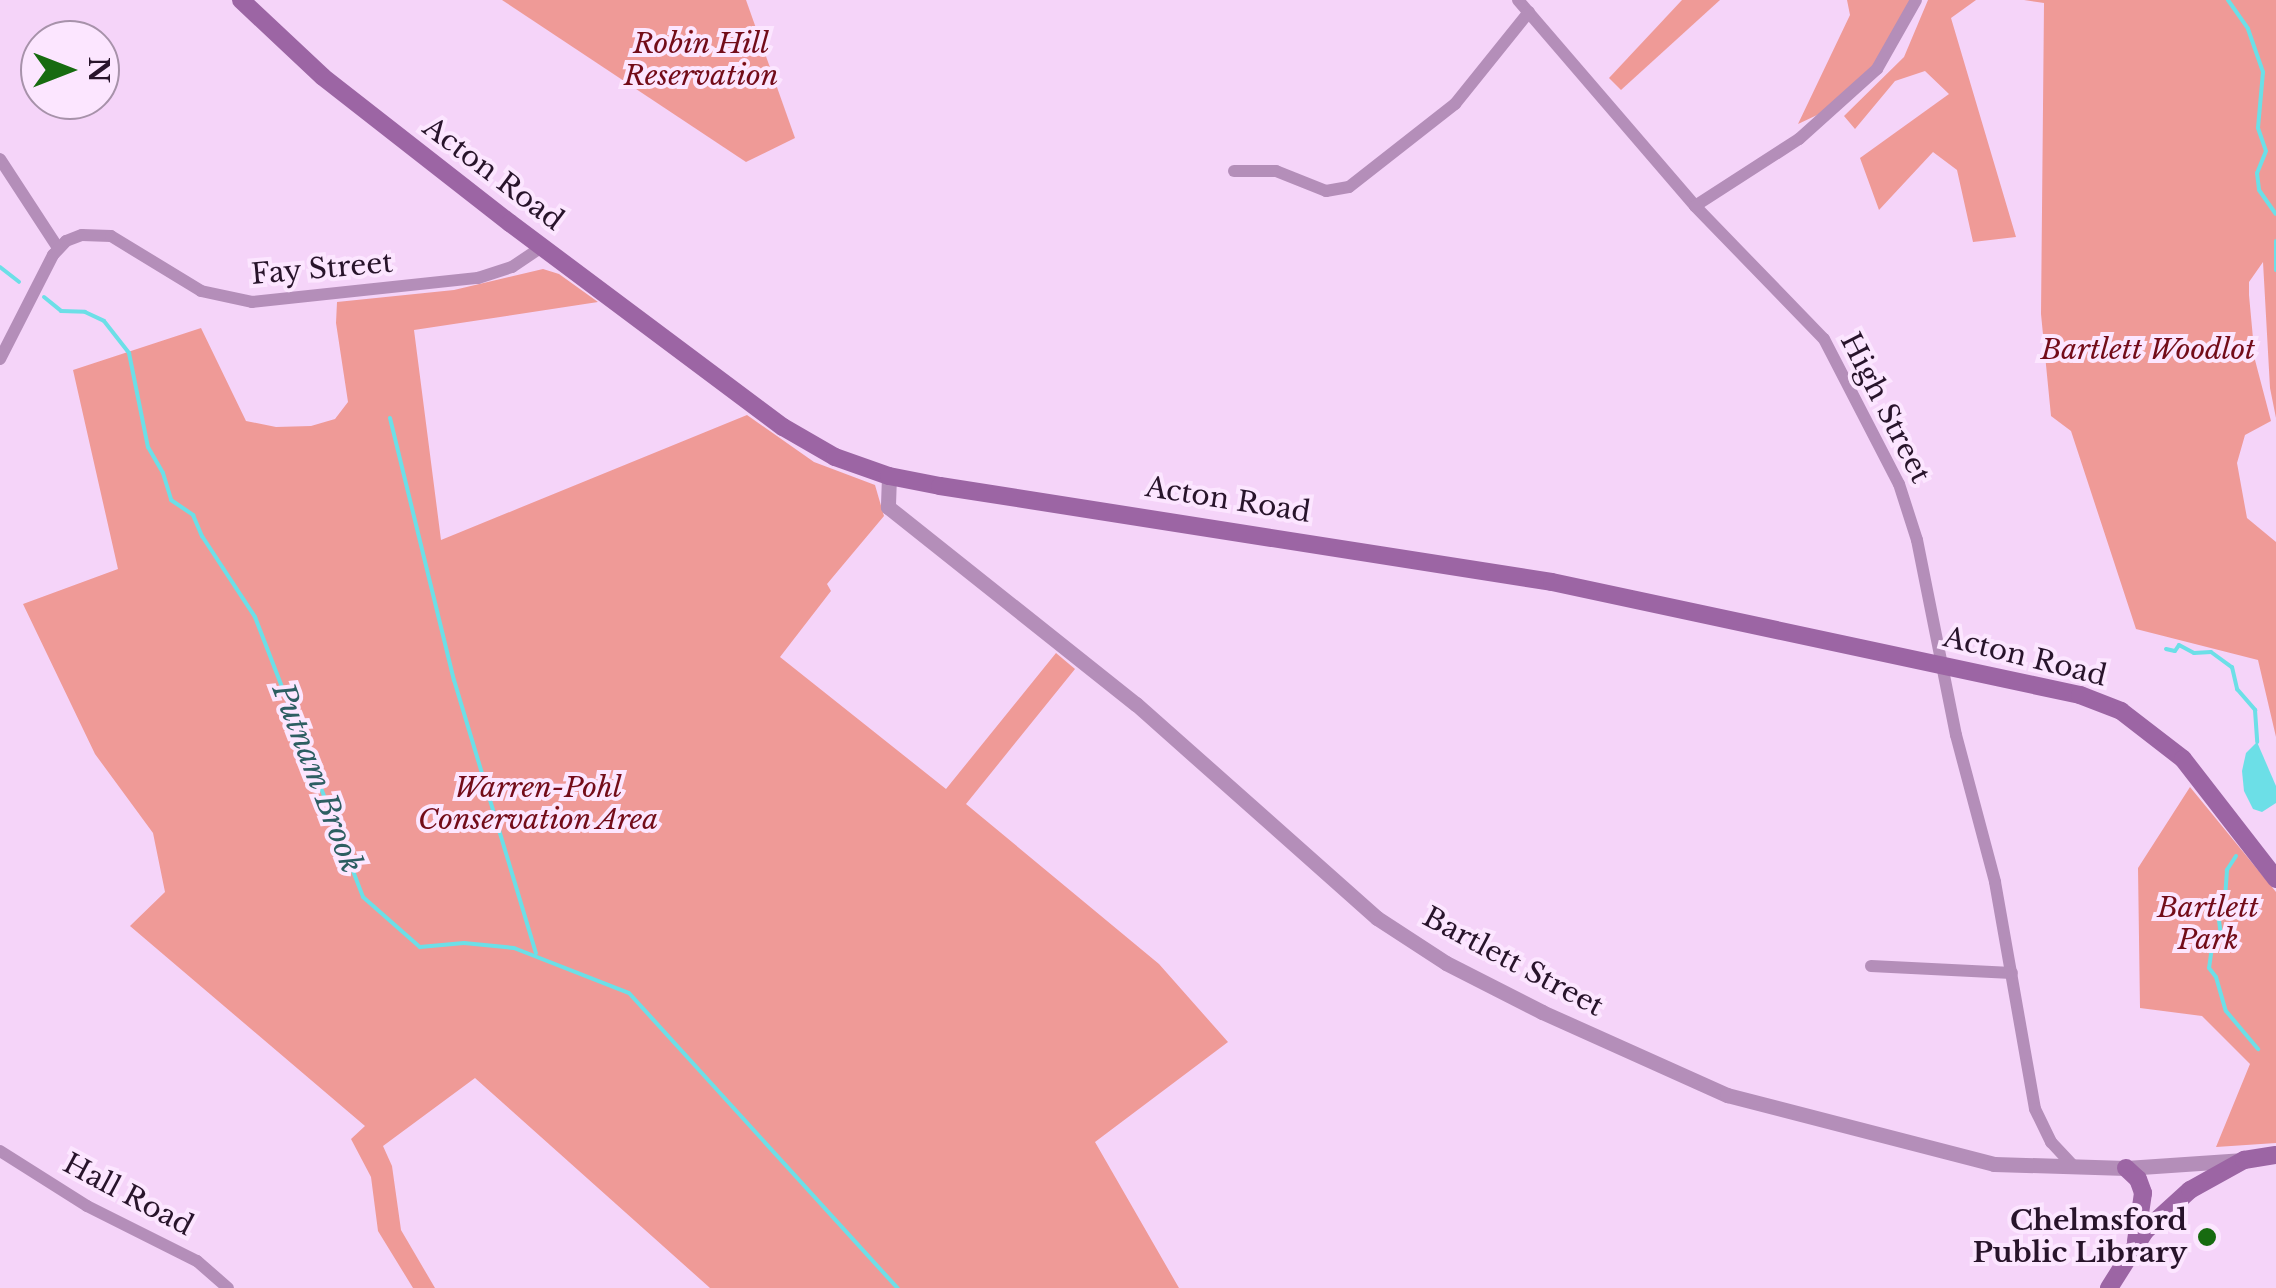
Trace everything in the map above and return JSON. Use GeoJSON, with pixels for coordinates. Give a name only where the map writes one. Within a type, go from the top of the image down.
{"type":"FeatureCollection","features":[{"type":"Feature","properties":{"kind":"main road","name":"Acton Road"},"geometry":{"type":"LineString","coordinates":[[241,0],[323,77],[542,247],[782,427],[835,456],[889,476],[1534,579],[2080,695],[2122,712],[2183,759],[2276,879]]}},
{"type":"Feature","properties":{"kind":"main road","name":"Bartlett Street"},"geometry":{"type":"LineString","coordinates":[[2244,1160],[2276,1155]]}},
{"type":"Feature","properties":{"kind":"main road"},"geometry":{"type":"LineString","coordinates":[[2109,1288],[2135,1246],[2190,1190],[2244,1160]]}},
{"type":"Feature","properties":{"kind":"main road"},"geometry":{"type":"LineString","coordinates":[[2126,1168],[2138,1179],[2143,1193],[2135,1246]]}},
{"type":"Feature","properties":{"kind":"street","name":"High Street"},"geometry":{"type":"LineString","coordinates":[[1518,0],[1695,206],[1824,338],[1899,484],[1916,540],[2012,973],[2035,1109],[2051,1142],[2074,1167]]}},
{"type":"Feature","properties":{"kind":"street"},"geometry":{"type":"LineString","coordinates":[[1695,206],[1799,139],[1877,69],[1916,0]]}},
{"type":"Feature","properties":{"kind":"street"},"geometry":{"type":"LineString","coordinates":[[1234,171],[1276,171],[1326,190],[1349,187],[1455,104],[1529,12]]}},
{"type":"Feature","properties":{"kind":"street"},"geometry":{"type":"LineString","coordinates":[[0,158],[58,248],[0,359]]}},
{"type":"Feature","properties":{"kind":"street","name":"Fay Street"},"geometry":{"type":"LineString","coordinates":[[58,248],[82,236],[111,236],[201,290],[252,302],[478,278],[512,267],[542,247]]}},
{"type":"Feature","properties":{"kind":"street","name":"Bartlett Street"},"geometry":{"type":"LineString","coordinates":[[889,476],[888,508],[1136,704],[1377,918],[1446,962],[1647,1063],[1727,1095],[1994,1164],[2126,1168],[2244,1160]]}},
{"type":"Feature","properties":{"kind":"street"},"geometry":{"type":"LineString","coordinates":[[1871,966],[2012,973]]}},
{"type":"Feature","properties":{"kind":"street","name":"Hall Road"},"geometry":{"type":"LineString","coordinates":[[0,1151],[87,1206],[188,1256],[228,1288]]}},
{"type":"Feature","properties":{"kind":"green space","name":"Robin Hill Reservation"},"geometry":{"type":"Polygon","coordinates":[[[502,0],[746,0],[795,138],[746,162],[502,0]]]}},
{"type":"Feature","properties":{"kind":"green space"},"geometry":{"type":"Polygon","coordinates":[[[1682,0],[1720,0],[1621,90],[1609,78],[1682,0]]]}},
{"type":"Feature","properties":{"kind":"green space"},"geometry":{"type":"Polygon","coordinates":[[[1847,0],[1913,0],[1877,69],[1832,108],[1798,124],[1850,15],[1847,0]]]}},
{"type":"Feature","properties":{"kind":"green space"},"geometry":{"type":"Polygon","coordinates":[[[1928,0],[1976,0],[1951,18],[2016,237],[1973,242],[1957,170],[1933,152],[1879,210],[1860,158],[1949,94],[1925,71],[1895,81],[1855,129],[1844,116],[1904,57],[1928,0]]]}},
{"type":"Feature","properties":{"kind":"green space","name":"Bartlett Woodlot"},"geometry":{"type":"Polygon","coordinates":[[[2024,0],[2276,0],[2276,418],[2270,388],[2263,262],[2249,282],[2249,295],[2255,360],[2271,421],[2245,435],[2237,463],[2247,518],[2276,542],[2276,737],[2258,660],[2136,629],[2071,431],[2051,416],[2041,314],[2044,3],[2024,0]]]}},
{"type":"Feature","properties":{"kind":"green space","name":"Warren-Pohl Conservation Area"},"geometry":{"type":"Polygon","coordinates":[[[543,269],[559,274],[598,302],[414,330],[441,540],[747,415],[814,462],[875,485],[884,516],[827,584],[831,591],[780,657],[946,789],[1056,653],[1075,669],[966,804],[1159,964],[1228,1042],[1095,1142],[1179,1288],[710,1288],[475,1078],[383,1146],[392,1166],[401,1230],[435,1288],[413,1288],[378,1231],[371,1177],[351,1139],[365,1126],[130,926],[165,892],[153,833],[95,754],[23,604],[118,569],[73,370],[201,328],[246,421],[276,427],[311,426],[335,419],[348,402],[336,323],[337,302],[454,290],[543,269]]]}},
{"type":"Feature","properties":{"kind":"green space","name":"Bartlett Park"},"geometry":{"type":"Polygon","coordinates":[[[2190,787],[2276,892],[2276,1143],[2216,1147],[2250,1064],[2202,1016],[2140,1008],[2138,868],[2190,787]]]}},
{"type":"Feature","properties":{"kind":"shaded area"},"geometry":{"type":"Polygon","coordinates":[[[2257,742],[2276,786],[2276,803],[2262,812],[2253,809],[2244,791],[2242,771],[2246,753],[2257,742]]]}},
{"type":"Feature","properties":{"kind":"waterway"},"geometry":{"type":"LineString","coordinates":[[2228,0],[2248,29],[2263,72],[2258,128],[2266,151],[2257,173],[2259,190],[2276,214]]}},
{"type":"Feature","properties":{"kind":"waterway"},"geometry":{"type":"LineString","coordinates":[[2276,241],[2276,270]]}},
{"type":"Feature","properties":{"kind":"waterway","name":"Putnam Brook"},"geometry":{"type":"LineString","coordinates":[[0,267],[19,282]]}},
{"type":"Feature","properties":{"kind":"waterway","name":"Putnam Brook"},"geometry":{"type":"LineString","coordinates":[[44,297],[61,311],[85,312],[104,321],[129,353],[148,447],[163,473],[171,500],[193,515],[202,536],[255,617],[363,897],[420,947],[464,943],[514,948],[629,993],[897,1288]]}},
{"type":"Feature","properties":{"kind":"waterway"},"geometry":{"type":"LineString","coordinates":[[390,418],[454,680],[536,953]]}},
{"type":"Feature","properties":{"kind":"waterway"},"geometry":{"type":"LineString","coordinates":[[2166,649],[2175,651],[2179,645],[2194,653],[2211,652],[2232,667],[2237,689],[2255,710],[2257,742]]}},
{"type":"Feature","properties":{"kind":"waterway"},"geometry":{"type":"LineString","coordinates":[[2236,856],[2227,870],[2225,899],[2218,912],[2221,935],[2212,947],[2209,968],[2216,977],[2226,1011],[2258,1049]]}},
{"type":"Feature","properties":{"kind":"place","name":"Chelmsford Public Library"},"geometry":{"type":"Point","coordinates":[2207,1237]}}]}
